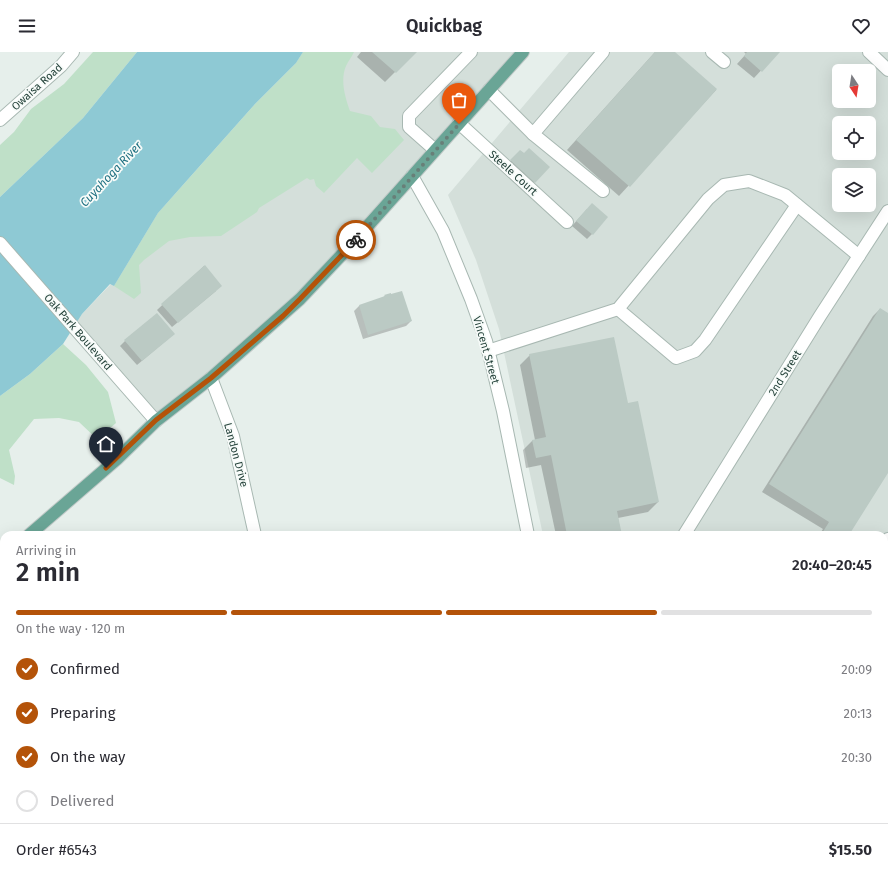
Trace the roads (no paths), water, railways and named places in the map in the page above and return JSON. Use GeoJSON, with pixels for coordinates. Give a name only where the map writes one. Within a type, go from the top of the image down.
{"type":"FeatureCollection","features":[{"type":"Feature","properties":{"kind":"main road"},"geometry":{"type":"LineString","coordinates":[[34,531],[117,459],[156,420],[211,378],[300,299],[348,248],[523,52]]}},
{"type":"Feature","properties":{"kind":"street","name":"Owaisa Road"},"geometry":{"type":"LineString","coordinates":[[0,120],[61,66],[73,52]]}},
{"type":"Feature","properties":{"kind":"street"},"geometry":{"type":"LineString","coordinates":[[435,150],[410,127],[410,116],[471,52]]}},
{"type":"Feature","properties":{"kind":"street"},"geometry":{"type":"LineString","coordinates":[[533,134],[603,52]]}},
{"type":"Feature","properties":{"kind":"street"},"geometry":{"type":"LineString","coordinates":[[712,52],[724,62]]}},
{"type":"Feature","properties":{"kind":"street"},"geometry":{"type":"LineString","coordinates":[[868,52],[888,70]]}},
{"type":"Feature","properties":{"kind":"street"},"geometry":{"type":"LineString","coordinates":[[489,90],[533,134],[604,191]]}},
{"type":"Feature","properties":{"kind":"street","name":"Steele Court"},"geometry":{"type":"LineString","coordinates":[[459,124],[567,222]]}},
{"type":"Feature","properties":{"kind":"street","name":"Vincent Street"},"geometry":{"type":"LineString","coordinates":[[412,176],[443,231],[472,299],[488,351],[503,411],[527,531]]}},
{"type":"Feature","properties":{"kind":"street"},"geometry":{"type":"LineString","coordinates":[[488,351],[618,309],[708,199],[724,185],[749,181],[785,196],[859,256]]}},
{"type":"Feature","properties":{"kind":"street"},"geometry":{"type":"LineString","coordinates":[[618,309],[676,358],[695,351],[705,340],[797,205]]}},
{"type":"Feature","properties":{"kind":"street","name":"2nd Street"},"geometry":{"type":"LineString","coordinates":[[687,531],[820,316],[888,211]]}},
{"type":"Feature","properties":{"kind":"street","name":"Oak Park Boulevard"},"geometry":{"type":"LineString","coordinates":[[0,243],[156,420]]}},
{"type":"Feature","properties":{"kind":"street","name":"Landon Drive"},"geometry":{"type":"LineString","coordinates":[[211,378],[233,436],[254,531]]}},
{"type":"Feature","properties":{"kind":"water","name":"Cuyahoga River"},"geometry":{"type":"Polygon","coordinates":[[[137,52],[303,52],[296,63],[255,104],[158,213],[114,286],[110,284],[82,314],[63,344],[30,374],[0,396],[0,197],[83,118],[137,52]]]}}]}
